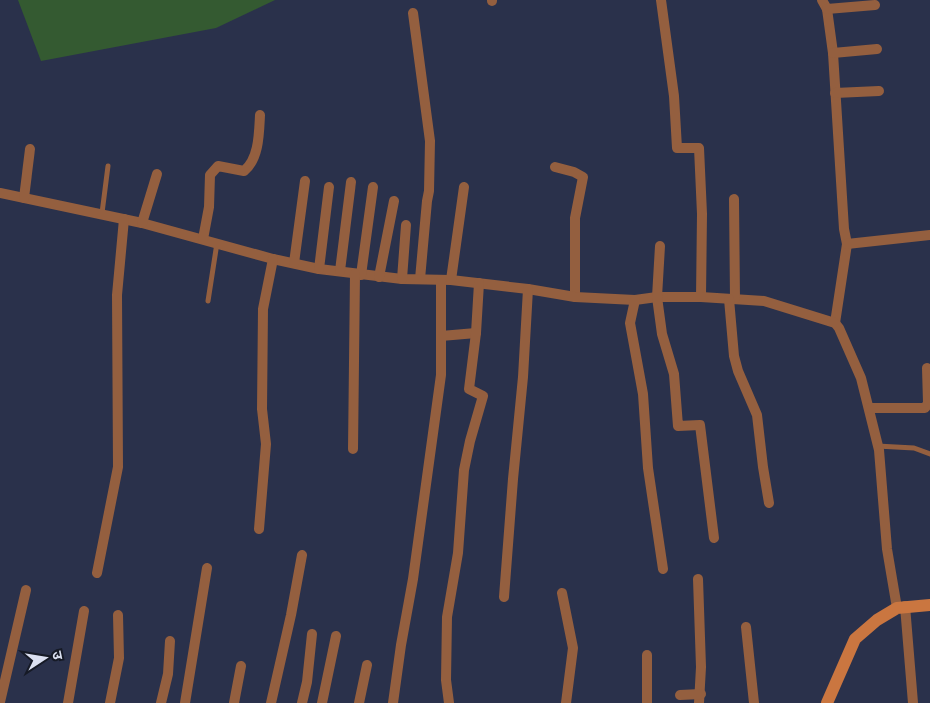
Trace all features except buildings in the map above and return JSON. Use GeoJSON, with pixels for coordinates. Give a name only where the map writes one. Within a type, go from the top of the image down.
{"type":"FeatureCollection","features":[{"type":"Feature","properties":{"kind":"main road"},"geometry":{"type":"LineString","coordinates":[[827,703],[855,640],[877,620],[901,607],[930,604]]}},
{"type":"Feature","properties":{"kind":"street"},"geometry":{"type":"LineString","coordinates":[[660,0],[674,96],[677,148],[699,148],[702,214],[701,297]]}},
{"type":"Feature","properties":{"kind":"street"},"geometry":{"type":"LineString","coordinates":[[835,323],[848,244],[844,229],[833,53],[825,4],[875,5]]}},
{"type":"Feature","properties":{"kind":"street"},"geometry":{"type":"LineString","coordinates":[[414,13],[430,141],[429,191],[420,279]]}},
{"type":"Feature","properties":{"kind":"street"},"geometry":{"type":"LineString","coordinates":[[833,53],[877,49]]}},
{"type":"Feature","properties":{"kind":"street"},"geometry":{"type":"LineString","coordinates":[[835,93],[878,91]]}},
{"type":"Feature","properties":{"kind":"street"},"geometry":{"type":"LineString","coordinates":[[203,239],[209,207],[210,175],[218,166],[244,171],[251,165],[259,139],[260,115]]}},
{"type":"Feature","properties":{"kind":"street"},"geometry":{"type":"LineString","coordinates":[[24,198],[30,149]]}},
{"type":"Feature","properties":{"kind":"street"},"geometry":{"type":"LineString","coordinates":[[555,167],[574,172],[582,177],[575,218],[575,297]]}},
{"type":"Feature","properties":{"kind":"street"},"geometry":{"type":"LineString","coordinates":[[142,223],[156,174]]}},
{"type":"Feature","properties":{"kind":"street"},"geometry":{"type":"LineString","coordinates":[[294,263],[305,181]]}},
{"type":"Feature","properties":{"kind":"street"},"geometry":{"type":"LineString","coordinates":[[340,270],[351,182]]}},
{"type":"Feature","properties":{"kind":"street"},"geometry":{"type":"LineString","coordinates":[[353,449],[358,274],[373,186]]}},
{"type":"Feature","properties":{"kind":"street"},"geometry":{"type":"LineString","coordinates":[[319,268],[329,187]]}},
{"type":"Feature","properties":{"kind":"street"},"geometry":{"type":"LineString","coordinates":[[393,703],[441,375],[441,336],[446,280],[464,187]]}},
{"type":"Feature","properties":{"kind":"street"},"geometry":{"type":"LineString","coordinates":[[0,193],[142,223],[273,259],[319,268],[379,277],[479,283],[575,297],[635,300],[657,297],[701,297],[764,301],[835,323],[861,378],[877,446],[888,549],[901,607],[913,703]]}},
{"type":"Feature","properties":{"kind":"street"},"geometry":{"type":"LineString","coordinates":[[734,199],[732,299],[734,356],[738,371],[757,415],[762,467],[769,503]]}},
{"type":"Feature","properties":{"kind":"street"},"geometry":{"type":"LineString","coordinates":[[379,277],[394,202]]}},
{"type":"Feature","properties":{"kind":"street"},"geometry":{"type":"LineString","coordinates":[[97,573],[118,466],[118,294],[124,219]]}},
{"type":"Feature","properties":{"kind":"street"},"geometry":{"type":"LineString","coordinates":[[402,279],[406,225]]}},
{"type":"Feature","properties":{"kind":"street"},"geometry":{"type":"LineString","coordinates":[[848,244],[930,235]]}},
{"type":"Feature","properties":{"kind":"street"},"geometry":{"type":"LineString","coordinates":[[660,246],[657,297],[662,334],[674,374],[678,426],[700,425],[714,538]]}},
{"type":"Feature","properties":{"kind":"street"},"geometry":{"type":"LineString","coordinates":[[259,530],[266,452],[262,409],[263,309],[273,259]]}},
{"type":"Feature","properties":{"kind":"street"},"geometry":{"type":"LineString","coordinates":[[449,703],[446,680],[447,617],[458,553],[464,470],[483,396],[469,390],[476,333],[479,283]]}},
{"type":"Feature","properties":{"kind":"street"},"geometry":{"type":"LineString","coordinates":[[504,598],[512,479],[523,377],[528,289]]}},
{"type":"Feature","properties":{"kind":"street"},"geometry":{"type":"LineString","coordinates":[[635,300],[630,323],[643,394],[648,468],[663,569]]}},
{"type":"Feature","properties":{"kind":"street"},"geometry":{"type":"LineString","coordinates":[[441,336],[476,333]]}},
{"type":"Feature","properties":{"kind":"street"},"geometry":{"type":"LineString","coordinates":[[869,408],[925,408],[928,403],[927,368]]}},
{"type":"Feature","properties":{"kind":"street"},"geometry":{"type":"LineString","coordinates":[[271,703],[291,615],[302,555]]}},
{"type":"Feature","properties":{"kind":"street"},"geometry":{"type":"LineString","coordinates":[[185,703],[207,568]]}},
{"type":"Feature","properties":{"kind":"street"},"geometry":{"type":"LineString","coordinates":[[680,695],[700,698],[698,579]]}},
{"type":"Feature","properties":{"kind":"street"},"geometry":{"type":"LineString","coordinates":[[0,702],[26,590]]}},
{"type":"Feature","properties":{"kind":"street"},"geometry":{"type":"LineString","coordinates":[[562,593],[573,648],[566,703]]}},
{"type":"Feature","properties":{"kind":"street"},"geometry":{"type":"LineString","coordinates":[[68,703],[84,611]]}},
{"type":"Feature","properties":{"kind":"street"},"geometry":{"type":"LineString","coordinates":[[110,703],[119,658],[118,615]]}},
{"type":"Feature","properties":{"kind":"street"},"geometry":{"type":"LineString","coordinates":[[746,627],[754,703]]}},
{"type":"Feature","properties":{"kind":"street"},"geometry":{"type":"LineString","coordinates":[[302,703],[307,682],[312,634]]}},
{"type":"Feature","properties":{"kind":"street"},"geometry":{"type":"LineString","coordinates":[[322,703],[336,636]]}},
{"type":"Feature","properties":{"kind":"street"},"geometry":{"type":"LineString","coordinates":[[161,703],[168,674],[170,641]]}},
{"type":"Feature","properties":{"kind":"street"},"geometry":{"type":"LineString","coordinates":[[647,655],[647,703]]}},
{"type":"Feature","properties":{"kind":"street"},"geometry":{"type":"LineString","coordinates":[[359,703],[367,665]]}},
{"type":"Feature","properties":{"kind":"street"},"geometry":{"type":"LineString","coordinates":[[234,703],[241,666]]}},
{"type":"Feature","properties":{"kind":"lane"},"geometry":{"type":"LineString","coordinates":[[102,214],[108,166]]}},
{"type":"Feature","properties":{"kind":"lane"},"geometry":{"type":"LineString","coordinates":[[208,301],[217,243]]}},
{"type":"Feature","properties":{"kind":"lane"},"geometry":{"type":"LineString","coordinates":[[877,446],[914,448],[930,454]]}},
{"type":"Feature","properties":{"kind":"green space"},"geometry":{"type":"Polygon","coordinates":[[[18,0],[275,0],[216,28],[41,61],[18,0]]]}}]}
